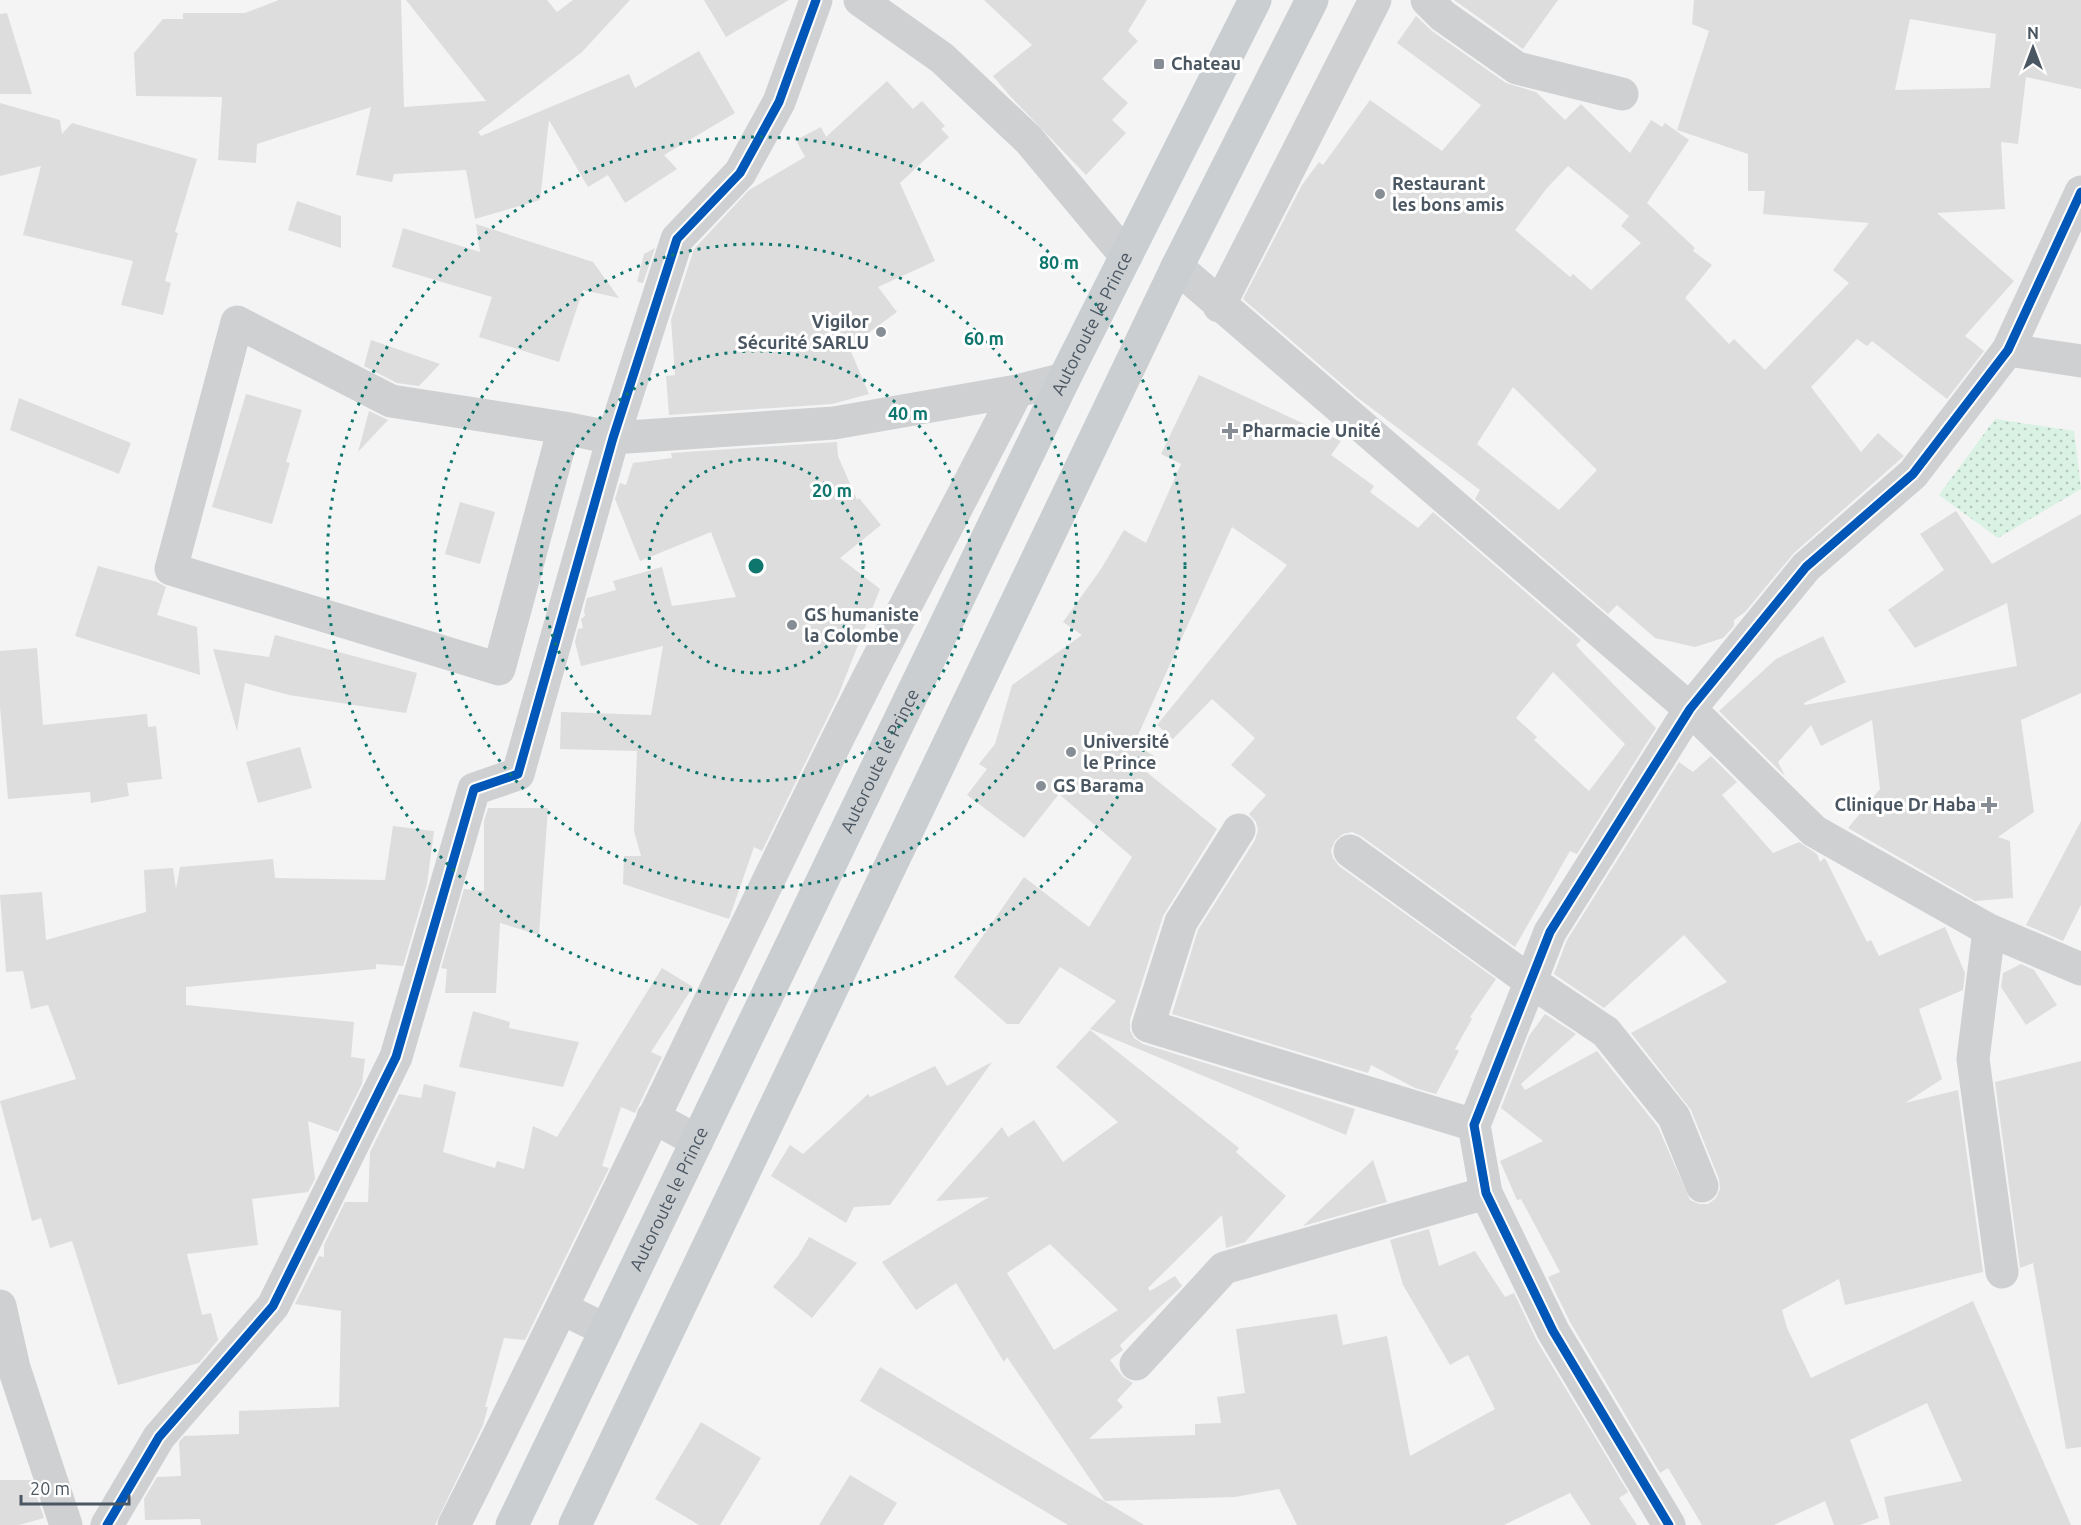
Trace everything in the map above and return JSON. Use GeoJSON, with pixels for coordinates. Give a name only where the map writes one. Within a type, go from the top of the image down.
{"type":"FeatureCollection","features":[{"type":"Feature","properties":{"kind":"main road","name":"Autoroute le Prince"},"geometry":{"type":"LineString","coordinates":[[513,1525],[1064,379],[1255,0]]}},
{"type":"Feature","properties":{"kind":"main road"},"geometry":{"type":"LineString","coordinates":[[575,1525],[1177,267],[1312,0]]}},
{"type":"Feature","properties":{"kind":"street"},"geometry":{"type":"LineString","coordinates":[[107,1525],[159,1437],[273,1306],[396,1057],[474,789],[518,774],[613,438],[677,239],[741,173],[779,102],[816,0]]}},
{"type":"Feature","properties":{"kind":"street"},"geometry":{"type":"LineString","coordinates":[[860,0],[942,58],[1029,140],[1126,256]]}},
{"type":"Feature","properties":{"kind":"street"},"geometry":{"type":"LineString","coordinates":[[1219,306],[1375,0]]}},
{"type":"Feature","properties":{"kind":"street"},"geometry":{"type":"LineString","coordinates":[[1427,0],[1443,16],[1517,68],[1622,94]]}},
{"type":"Feature","properties":{"kind":"street"},"geometry":{"type":"LineString","coordinates":[[1669,1525],[1553,1331],[1486,1193],[1474,1125],[1550,932],[1690,709],[1806,567],[1913,474],[2008,350],[2081,192]]}},
{"type":"Feature","properties":{"kind":"street"},"geometry":{"type":"LineString","coordinates":[[1177,267],[1219,306],[1690,709],[1814,831],[1989,930],[2081,969]]}},
{"type":"Feature","properties":{"kind":"street"},"geometry":{"type":"LineString","coordinates":[[564,428],[499,669],[171,569],[237,322],[391,401],[564,428],[613,438],[834,423],[1017,391],[1064,379]]}},
{"type":"Feature","properties":{"kind":"street"},"geometry":{"type":"LineString","coordinates":[[2008,350],[2081,361]]}},
{"type":"Feature","properties":{"kind":"street"},"geometry":{"type":"LineString","coordinates":[[454,1525],[563,1309],[653,1117],[841,733],[1017,391]]}},
{"type":"Feature","properties":{"kind":"street"},"geometry":{"type":"LineString","coordinates":[[1239,830],[1180,922],[1148,1026],[1474,1125]]}},
{"type":"Feature","properties":{"kind":"street"},"geometry":{"type":"LineString","coordinates":[[1350,851],[1530,981],[1606,1032],[1674,1117],[1702,1186]]}},
{"type":"Feature","properties":{"kind":"street"},"geometry":{"type":"LineString","coordinates":[[1989,930],[1973,1059],[2002,1272]]}},
{"type":"Feature","properties":{"kind":"street"},"geometry":{"type":"LineString","coordinates":[[653,1117],[698,1141]]}},
{"type":"Feature","properties":{"kind":"street"},"geometry":{"type":"LineString","coordinates":[[1136,1364],[1224,1268],[1486,1193]]}},
{"type":"Feature","properties":{"kind":"street"},"geometry":{"type":"LineString","coordinates":[[0,1306],[14,1368],[66,1525]]}},
{"type":"Feature","properties":{"kind":"street"},"geometry":{"type":"LineString","coordinates":[[563,1309],[606,1330]]}},
{"type":"Feature","properties":{"kind":"green space"},"geometry":{"type":"Polygon","coordinates":[[[1995,419],[2074,431],[2081,489],[1998,538],[1939,495],[1995,419]]]}},
{"type":"Feature","properties":{"kind":"building"},"geometry":{"type":"Polygon","coordinates":[[[279,0],[401,0],[404,107],[486,101],[406,0],[547,0],[557,12],[573,0],[630,0],[582,52],[478,132],[481,136],[629,74],[635,88],[699,51],[735,113],[664,155],[677,169],[625,203],[608,175],[588,187],[549,120],[540,200],[475,219],[466,170],[394,174],[392,182],[356,175],[371,107],[257,144],[256,163],[218,160],[222,97],[136,96],[134,53],[163,19],[183,19],[183,13],[245,13],[279,0]]]}},
{"type":"Feature","properties":{"kind":"building"},"geometry":{"type":"Polygon","coordinates":[[[704,0],[789,0],[726,37],[704,0]]]}},
{"type":"Feature","properties":{"kind":"building"},"geometry":{"type":"Polygon","coordinates":[[[984,0],[1147,0],[1128,31],[1138,41],[1102,79],[1128,103],[1112,120],[1126,133],[1086,175],[993,76],[1032,45],[984,0]]]}},
{"type":"Feature","properties":{"kind":"building"},"geometry":{"type":"Polygon","coordinates":[[[1454,0],[1558,0],[1523,49],[1454,0]]]}},
{"type":"Feature","properties":{"kind":"building"},"geometry":{"type":"Polygon","coordinates":[[[1694,0],[2081,0],[2081,89],[2026,77],[2018,144],[2001,142],[2005,209],[1937,213],[2014,281],[1965,336],[1984,351],[1947,399],[1872,341],[1867,346],[1857,339],[1811,387],[1861,452],[1878,433],[1904,456],[1794,553],[1745,612],[1734,620],[1734,626],[1723,638],[1695,647],[1655,638],[1617,605],[1608,614],[1475,499],[1480,490],[1358,398],[1243,299],[1302,185],[1319,162],[1323,165],[1370,100],[1442,151],[1481,105],[1397,43],[1416,16],[1432,31],[1506,83],[1536,92],[1565,120],[1581,104],[1630,153],[1651,120],[1662,127],[1665,123],[1689,140],[1647,203],[1695,248],[1693,251],[1712,265],[1685,298],[1729,344],[1734,339],[1765,370],[1849,283],[1833,270],[1869,223],[1763,214],[1765,191],[1748,191],[1748,154],[1677,130],[1709,31],[1692,24],[1694,0]],[[1910,19],[1895,90],[1990,88],[1996,34],[1910,19]],[[1568,166],[1547,188],[1515,230],[1570,277],[1573,274],[1591,290],[1641,243],[1621,226],[1629,216],[1568,166]],[[1513,387],[1477,444],[1559,510],[1597,470],[1513,387]]]}},
{"type":"Feature","properties":{"kind":"building"},"geometry":{"type":"Polygon","coordinates":[[[7,13],[32,94],[0,94],[0,14],[7,13]]]}},
{"type":"Feature","properties":{"kind":"building"},"geometry":{"type":"Polygon","coordinates":[[[887,81],[913,109],[922,101],[945,126],[941,129],[949,137],[900,183],[935,261],[878,287],[897,312],[849,347],[869,394],[832,404],[669,415],[666,376],[675,375],[671,320],[694,249],[749,190],[805,157],[796,140],[821,127],[826,137],[887,81]]]}},
{"type":"Feature","properties":{"kind":"building"},"geometry":{"type":"Polygon","coordinates":[[[0,103],[60,120],[62,134],[72,123],[197,159],[175,232],[178,233],[165,281],[171,283],[163,315],[121,305],[133,261],[23,235],[41,166],[0,176],[0,103]]]}},
{"type":"Feature","properties":{"kind":"building"},"geometry":{"type":"Polygon","coordinates":[[[297,201],[341,216],[341,248],[288,230],[297,201]]]}},
{"type":"Feature","properties":{"kind":"building"},"geometry":{"type":"Polygon","coordinates":[[[476,224],[593,262],[619,298],[583,290],[559,362],[479,337],[492,297],[392,267],[403,228],[480,252],[476,224]]]}},
{"type":"Feature","properties":{"kind":"building"},"geometry":{"type":"Polygon","coordinates":[[[655,248],[643,283],[637,282],[644,254],[655,248]]]}},
{"type":"Feature","properties":{"kind":"building"},"geometry":{"type":"Polygon","coordinates":[[[371,340],[440,364],[419,386],[397,383],[364,366],[371,340]]]}},
{"type":"Feature","properties":{"kind":"building"},"geometry":{"type":"Polygon","coordinates":[[[1199,375],[1341,441],[1331,455],[1374,486],[1370,492],[1418,528],[1433,512],[1581,640],[1576,645],[1656,728],[1577,854],[1570,851],[1515,947],[1361,836],[1352,832],[1343,834],[1335,841],[1331,850],[1339,866],[1496,979],[1470,1017],[1472,1019],[1455,1049],[1459,1051],[1436,1094],[1415,1088],[1371,1065],[1368,1073],[1172,1014],[1198,930],[1255,840],[1258,830],[1256,822],[1249,814],[1266,795],[1231,765],[1255,738],[1212,699],[1173,739],[1157,725],[1287,565],[1232,527],[1134,744],[1156,757],[1144,770],[1217,829],[1163,916],[1130,1020],[1130,1030],[1134,1038],[1143,1044],[1355,1109],[1346,1135],[1090,1029],[1116,1001],[1060,967],[1019,1024],[1007,1024],[954,977],[1024,877],[1089,927],[1132,857],[1059,794],[1024,838],[967,795],[987,769],[979,764],[995,744],[1012,685],[1082,635],[1063,622],[1101,569],[1124,530],[1146,543],[1181,464],[1161,454],[1199,375]],[[1553,672],[1516,718],[1537,737],[1534,740],[1589,791],[1625,744],[1553,672]]]}},
{"type":"Feature","properties":{"kind":"building"},"geometry":{"type":"Polygon","coordinates":[[[246,394],[302,410],[286,462],[290,463],[272,524],[212,507],[246,394]]]}},
{"type":"Feature","properties":{"kind":"building"},"geometry":{"type":"Polygon","coordinates":[[[19,398],[131,443],[119,474],[10,430],[19,398]]]}},
{"type":"Feature","properties":{"kind":"building"},"geometry":{"type":"Polygon","coordinates":[[[369,411],[388,420],[358,452],[369,411]]]}},
{"type":"Feature","properties":{"kind":"building"},"geometry":{"type":"Polygon","coordinates":[[[837,442],[838,456],[857,500],[859,498],[881,525],[840,558],[880,589],[838,696],[762,851],[754,847],[729,919],[623,884],[624,856],[641,856],[634,831],[637,751],[560,749],[561,712],[651,715],[663,646],[581,666],[575,642],[578,629],[583,628],[581,619],[585,616],[587,598],[616,590],[613,581],[662,567],[672,606],[736,597],[711,532],[640,561],[615,499],[620,483],[626,485],[633,463],[672,458],[671,453],[837,442]]]}},
{"type":"Feature","properties":{"kind":"building"},"geometry":{"type":"Polygon","coordinates":[[[460,502],[495,512],[480,564],[445,554],[460,502]]]}},
{"type":"Feature","properties":{"kind":"building"},"geometry":{"type":"Polygon","coordinates":[[[1956,511],[1992,564],[2081,514],[2081,693],[2021,720],[2034,812],[1998,837],[2010,841],[2013,898],[1975,901],[1848,828],[1880,789],[1872,720],[1821,746],[1811,725],[1778,762],[1785,776],[1719,711],[1776,659],[1823,636],[1846,682],[1804,703],[1805,705],[2017,666],[2007,603],[1915,648],[1888,610],[1944,570],[1920,534],[1956,511]]]}},
{"type":"Feature","properties":{"kind":"building"},"geometry":{"type":"Polygon","coordinates":[[[98,566],[157,582],[166,587],[157,615],[197,627],[200,675],[75,636],[98,566]]]}},
{"type":"Feature","properties":{"kind":"building"},"geometry":{"type":"Polygon","coordinates":[[[275,635],[417,673],[406,713],[289,695],[245,683],[237,731],[213,649],[269,657],[275,635]]]}},
{"type":"Feature","properties":{"kind":"building"},"geometry":{"type":"Polygon","coordinates":[[[37,648],[43,725],[147,714],[148,727],[156,726],[162,779],[127,783],[129,796],[91,803],[90,792],[8,799],[0,707],[0,651],[37,648]]]}},
{"type":"Feature","properties":{"kind":"building"},"geometry":{"type":"Polygon","coordinates":[[[300,747],[312,788],[258,803],[246,762],[300,747]]]}},
{"type":"Feature","properties":{"kind":"building"},"geometry":{"type":"Polygon","coordinates":[[[1711,756],[1737,782],[1722,795],[1773,853],[1799,842],[1817,854],[1820,862],[1824,858],[1826,860],[1867,942],[1871,940],[1879,956],[1945,927],[1965,973],[1963,990],[1919,1009],[1942,1079],[1905,1103],[1958,1090],[1983,1272],[1845,1305],[1839,1279],[1782,1310],[1787,1328],[1811,1378],[1973,1301],[2071,1525],[1890,1525],[1884,1497],[1962,1481],[1927,1403],[1850,1440],[1879,1518],[1860,1525],[1834,1525],[1825,1501],[1774,1525],[1702,1525],[1668,1468],[1660,1473],[1570,1322],[1548,1277],[1560,1272],[1521,1199],[1517,1200],[1500,1161],[1543,1141],[1501,1108],[1529,1036],[1545,1014],[1576,1034],[1521,1084],[1525,1090],[1597,1051],[1658,1127],[1690,1200],[1699,1204],[1708,1204],[1716,1198],[1720,1189],[1719,1179],[1691,1110],[1631,1033],[1727,982],[1684,935],[1604,1008],[1554,974],[1567,940],[1679,762],[1693,772],[1711,756]]]}},
{"type":"Feature","properties":{"kind":"building"},"geometry":{"type":"Polygon","coordinates":[[[488,808],[548,808],[539,935],[500,923],[496,993],[445,993],[447,969],[441,968],[464,889],[484,891],[484,821],[488,808]]]}},
{"type":"Feature","properties":{"kind":"building"},"geometry":{"type":"Polygon","coordinates":[[[2081,821],[2081,905],[2063,941],[2026,925],[2081,821]]]}},
{"type":"Feature","properties":{"kind":"building"},"geometry":{"type":"Polygon","coordinates":[[[393,826],[434,831],[427,884],[403,966],[376,964],[376,969],[186,987],[186,1005],[354,1022],[351,1057],[365,1059],[362,1084],[338,1132],[308,1121],[315,1179],[308,1192],[252,1199],[258,1245],[187,1254],[202,1315],[211,1313],[218,1340],[199,1363],[118,1385],[72,1241],[50,1248],[41,1218],[32,1221],[0,1101],[76,1079],[48,1005],[31,1009],[23,971],[6,972],[0,895],[42,892],[46,940],[146,912],[144,870],[173,868],[176,889],[180,867],[273,859],[275,878],[385,880],[393,826]]]}},
{"type":"Feature","properties":{"kind":"building"},"geometry":{"type":"Polygon","coordinates":[[[2021,964],[2034,970],[2057,1005],[2026,1025],[2001,987],[2003,973],[2021,964]]]}},
{"type":"Feature","properties":{"kind":"building"},"geometry":{"type":"Polygon","coordinates":[[[662,968],[693,987],[651,1052],[662,1057],[635,1113],[621,1107],[602,1166],[609,1168],[525,1340],[504,1338],[485,1407],[488,1407],[483,1425],[435,1525],[201,1525],[200,1519],[145,1520],[144,1499],[157,1477],[181,1476],[179,1442],[184,1436],[239,1434],[239,1411],[339,1407],[341,1311],[295,1304],[319,1256],[324,1257],[324,1245],[345,1202],[368,1202],[370,1152],[399,1094],[421,1098],[424,1084],[456,1092],[443,1152],[495,1168],[497,1161],[524,1169],[533,1126],[557,1137],[662,968]]]}},
{"type":"Feature","properties":{"kind":"building"},"geometry":{"type":"Polygon","coordinates":[[[473,1011],[510,1022],[509,1028],[579,1042],[563,1087],[459,1067],[473,1011]]]}},
{"type":"Feature","properties":{"kind":"building"},"geometry":{"type":"Polygon","coordinates":[[[1090,1030],[1239,1148],[1236,1152],[1286,1196],[1245,1242],[1226,1248],[1222,1215],[1148,1288],[1150,1291],[1175,1276],[1182,1286],[1120,1345],[1123,1350],[1110,1360],[1123,1377],[1133,1383],[1117,1400],[1123,1407],[1089,1439],[1195,1435],[1195,1424],[1221,1423],[1217,1397],[1245,1393],[1236,1329],[1337,1314],[1343,1345],[1387,1336],[1410,1456],[1495,1409],[1468,1355],[1450,1365],[1403,1285],[1390,1240],[1429,1229],[1439,1266],[1475,1251],[1505,1297],[1514,1293],[1537,1341],[1628,1492],[1619,1498],[1637,1525],[1591,1525],[1570,1493],[1504,1525],[1297,1525],[1279,1489],[1235,1497],[1105,1501],[1007,1357],[1004,1362],[956,1283],[916,1310],[882,1262],[989,1197],[936,1201],[1002,1127],[1008,1137],[1034,1120],[1063,1162],[1118,1122],[1056,1067],[1090,1030]],[[1050,1244],[1007,1273],[1054,1350],[1118,1310],[1050,1244]]]}},
{"type":"Feature","properties":{"kind":"building"},"geometry":{"type":"Polygon","coordinates":[[[2081,1061],[2081,1447],[2066,1449],[2033,1263],[2020,1268],[1995,1082],[2081,1061]]]}},
{"type":"Feature","properties":{"kind":"building"},"geometry":{"type":"Polygon","coordinates":[[[992,1062],[890,1205],[854,1207],[846,1223],[771,1176],[790,1145],[803,1154],[868,1094],[870,1097],[935,1066],[947,1086],[992,1062]]]}},
{"type":"Feature","properties":{"kind":"building"},"geometry":{"type":"Polygon","coordinates":[[[1373,1160],[1387,1202],[1303,1226],[1344,1187],[1373,1160]]]}},
{"type":"Feature","properties":{"kind":"building"},"geometry":{"type":"Polygon","coordinates":[[[809,1237],[857,1263],[812,1318],[773,1287],[798,1256],[809,1237]]]}},
{"type":"Feature","properties":{"kind":"building"},"geometry":{"type":"Polygon","coordinates":[[[880,1367],[1144,1525],[1068,1525],[860,1401],[880,1367]]]}},
{"type":"Feature","properties":{"kind":"building"},"geometry":{"type":"Polygon","coordinates":[[[701,1422],[761,1458],[720,1525],[699,1525],[655,1499],[701,1422]]]}},
{"type":"Feature","properties":{"kind":"building"},"geometry":{"type":"Polygon","coordinates":[[[850,1475],[897,1503],[883,1525],[819,1525],[850,1475]]]}},
{"type":"Feature","properties":{"kind":"building"},"geometry":{"type":"Polygon","coordinates":[[[0,1480],[31,1480],[44,1518],[19,1525],[0,1525],[0,1480]]]}},
{"type":"Feature","properties":{"kind":"cycle path"},"geometry":{"type":"LineString","coordinates":[[107,1525],[159,1437],[273,1306],[396,1057],[474,789],[518,774],[613,438],[677,239],[740,173],[779,102],[816,0]]}},
{"type":"Feature","properties":{"kind":"cycle path"},"geometry":{"type":"LineString","coordinates":[[1669,1525],[1553,1331],[1486,1193],[1474,1125],[1550,932],[1690,709],[1806,567],[1913,474],[2008,350],[2081,192]]}},
{"type":"Feature","properties":{"kind":"place","name":"Chateau"},"geometry":{"type":"Point","coordinates":[1159,64]}},
{"type":"Feature","properties":{"kind":"place","name":"Restaurant les bons amis"},"geometry":{"type":"Point","coordinates":[1380,194]}},
{"type":"Feature","properties":{"kind":"place","name":"Vigilor Sécurité SARLU"},"geometry":{"type":"Point","coordinates":[881,332]}},
{"type":"Feature","properties":{"kind":"place","name":"Pharmacie Unité"},"geometry":{"type":"Point","coordinates":[1230,431]}},
{"type":"Feature","properties":{"kind":"place","name":"GS humaniste la Colombe"},"geometry":{"type":"Point","coordinates":[792,625]}},
{"type":"Feature","properties":{"kind":"place","name":"Université le Prince"},"geometry":{"type":"Point","coordinates":[1071,752]}},
{"type":"Feature","properties":{"kind":"place","name":"GS Barama"},"geometry":{"type":"Point","coordinates":[1041,786]}},
{"type":"Feature","properties":{"kind":"place","name":"Clinique Dr Haba"},"geometry":{"type":"Point","coordinates":[1989,805]}}]}
